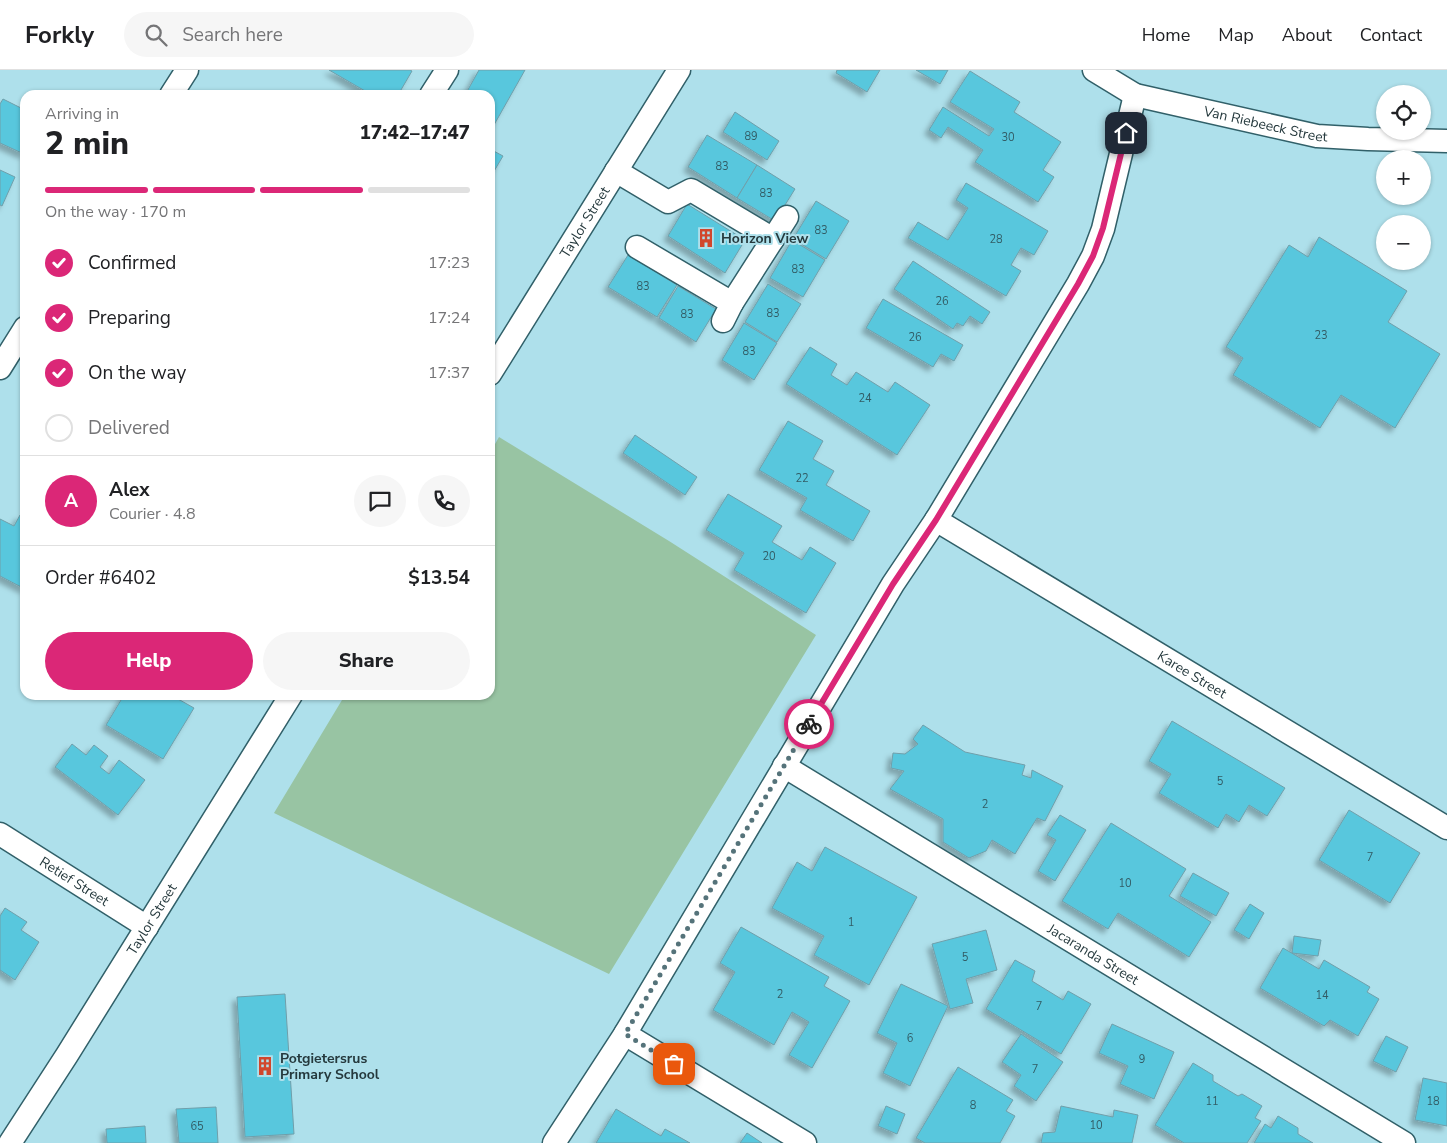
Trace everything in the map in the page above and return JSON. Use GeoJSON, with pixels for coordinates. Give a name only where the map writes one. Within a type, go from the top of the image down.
{"type":"FeatureCollection","features":[{"type":"Feature","properties":{"kind":"street"},"geometry":{"type":"LineString","coordinates":[[174,90],[187,70]]}},
{"type":"Feature","properties":{"kind":"street"},"geometry":{"type":"LineString","coordinates":[[434,90],[447,70]]}},
{"type":"Feature","properties":{"kind":"street","name":"Taylor Street"},"geometry":{"type":"LineString","coordinates":[[495,366],[679,70]]}},
{"type":"Feature","properties":{"kind":"street","name":"Van Riebeeck Street"},"geometry":{"type":"LineString","coordinates":[[1094,70],[1135,94],[1317,136],[1447,141]]}},
{"type":"Feature","properties":{"kind":"street"},"geometry":{"type":"LineString","coordinates":[[554,1143],[625,1034],[893,584],[936,520],[1078,284],[1093,256],[1103,228],[1135,94]]}},
{"type":"Feature","properties":{"kind":"street"},"geometry":{"type":"LineString","coordinates":[[616,171],[668,202],[691,190],[773,240]]}},
{"type":"Feature","properties":{"kind":"street"},"geometry":{"type":"LineString","coordinates":[[637,247],[728,312],[787,217]]}},
{"type":"Feature","properties":{"kind":"street"},"geometry":{"type":"LineString","coordinates":[[0,368],[20,336]]}},
{"type":"Feature","properties":{"kind":"street","name":"Karee Street"},"geometry":{"type":"LineString","coordinates":[[936,520],[1447,828]]}},
{"type":"Feature","properties":{"kind":"street","name":"Taylor Street"},"geometry":{"type":"LineString","coordinates":[[10,1143],[67,1055],[288,700]]}},
{"type":"Feature","properties":{"kind":"street","name":"Jacaranda Street"},"geometry":{"type":"LineString","coordinates":[[784,766],[1404,1143]]}},
{"type":"Feature","properties":{"kind":"street","name":"Retief Street"},"geometry":{"type":"LineString","coordinates":[[0,834],[147,927]]}},
{"type":"Feature","properties":{"kind":"street"},"geometry":{"type":"LineString","coordinates":[[625,1034],[805,1143]]}},
{"type":"Feature","properties":{"kind":"green space"},"geometry":{"type":"Polygon","coordinates":[[[499,437],[669,541],[816,635],[609,974],[274,813],[342,700],[495,700],[495,444],[499,437]]]}},
{"type":"Feature","properties":{"kind":"building"},"geometry":{"type":"Polygon","coordinates":[[[329,70],[412,71],[401,90],[363,90],[329,70]]]}},
{"type":"Feature","properties":{"kind":"building"},"geometry":{"type":"Polygon","coordinates":[[[479,70],[525,70],[495,123],[495,90],[468,90],[479,70]]]}},
{"type":"Feature","properties":{"kind":"building"},"geometry":{"type":"Polygon","coordinates":[[[837,70],[880,70],[867,92],[836,73],[837,70]]]}},
{"type":"Feature","properties":{"kind":"building"},"geometry":{"type":"Polygon","coordinates":[[[916,70],[948,70],[940,84],[916,70]]]}},
{"type":"Feature","properties":{"kind":"building"},"geometry":{"type":"Polygon","coordinates":[[[970,71],[1020,102],[1014,112],[1061,142],[1043,170],[1054,177],[1038,202],[975,162],[983,150],[948,127],[941,138],[929,130],[943,107],[989,136],[994,129],[950,102],[970,71]]]}},
{"type":"Feature","properties":{"kind":"building"},"geometry":{"type":"Polygon","coordinates":[[[3,99],[20,108],[20,152],[0,143],[0,104],[3,99]]]}},
{"type":"Feature","properties":{"kind":"building"},"geometry":{"type":"Polygon","coordinates":[[[735,112],[779,141],[767,160],[723,132],[735,112]]]}},
{"type":"Feature","properties":{"kind":"building","name":"Horizon View"},"geometry":{"type":"Polygon","coordinates":[[[707,135],[757,165],[737,198],[688,167],[707,135]]]}},
{"type":"Feature","properties":{"kind":"building"},"geometry":{"type":"Polygon","coordinates":[[[495,152],[503,156],[495,170],[495,152]]]}},
{"type":"Feature","properties":{"kind":"building","name":"Horizon View"},"geometry":{"type":"Polygon","coordinates":[[[757,165],[795,189],[775,221],[737,198],[757,165]]]}},
{"type":"Feature","properties":{"kind":"building"},"geometry":{"type":"Polygon","coordinates":[[[0,170],[15,177],[2,206],[0,205],[0,170]]]}},
{"type":"Feature","properties":{"kind":"building"},"geometry":{"type":"Polygon","coordinates":[[[966,183],[1048,231],[1034,255],[1021,248],[1011,265],[1021,271],[1006,296],[908,238],[918,222],[948,240],[968,208],[956,200],[966,183]]]}},
{"type":"Feature","properties":{"kind":"building","name":"Horizon View"},"geometry":{"type":"Polygon","coordinates":[[[816,201],[849,221],[826,259],[793,239],[816,201]]]}},
{"type":"Feature","properties":{"kind":"building","name":"Horizon View"},"geometry":{"type":"Polygon","coordinates":[[[687,204],[745,240],[725,273],[668,236],[687,204]]]}},
{"type":"Feature","properties":{"kind":"building"},"geometry":{"type":"Polygon","coordinates":[[[1319,237],[1407,291],[1388,322],[1440,354],[1395,428],[1341,395],[1320,428],[1233,375],[1243,358],[1226,347],[1289,245],[1308,257],[1319,237]]]}},
{"type":"Feature","properties":{"kind":"building","name":"Horizon View"},"geometry":{"type":"Polygon","coordinates":[[[792,240],[825,260],[803,297],[770,278],[792,240]]]}},
{"type":"Feature","properties":{"kind":"building"},"geometry":{"type":"Polygon","coordinates":[[[628,255],[677,285],[657,317],[608,287],[628,255]]]}},
{"type":"Feature","properties":{"kind":"building"},"geometry":{"type":"Polygon","coordinates":[[[913,261],[990,312],[982,324],[970,316],[963,326],[957,323],[953,329],[894,289],[913,261]]]}},
{"type":"Feature","properties":{"kind":"building","name":"Horizon View"},"geometry":{"type":"Polygon","coordinates":[[[768,284],[801,304],[777,342],[745,322],[768,284]]]}},
{"type":"Feature","properties":{"kind":"building"},"geometry":{"type":"Polygon","coordinates":[[[678,286],[716,309],[696,342],[659,318],[678,286]]]}},
{"type":"Feature","properties":{"kind":"building"},"geometry":{"type":"Polygon","coordinates":[[[883,299],[963,345],[954,361],[941,354],[933,367],[866,328],[883,299]]]}},
{"type":"Feature","properties":{"kind":"building"},"geometry":{"type":"Polygon","coordinates":[[[744,323],[777,343],[754,380],[722,360],[744,323]]]}},
{"type":"Feature","properties":{"kind":"building"},"geometry":{"type":"Polygon","coordinates":[[[810,347],[837,364],[831,375],[847,385],[856,372],[888,392],[895,382],[930,405],[897,455],[786,384],[810,347]]]}},
{"type":"Feature","properties":{"kind":"building"},"geometry":{"type":"Polygon","coordinates":[[[788,421],[823,441],[813,459],[834,471],[826,485],[870,511],[853,541],[800,510],[807,498],[759,470],[788,421]]]}},
{"type":"Feature","properties":{"kind":"building"},"geometry":{"type":"Polygon","coordinates":[[[635,435],[697,477],[685,495],[623,453],[635,435]]]}},
{"type":"Feature","properties":{"kind":"building"},"geometry":{"type":"Polygon","coordinates":[[[728,494],[782,526],[772,542],[802,560],[810,547],[836,563],[806,613],[734,570],[744,553],[706,530],[728,494]]]}},
{"type":"Feature","properties":{"kind":"building"},"geometry":{"type":"Polygon","coordinates":[[[20,515],[20,586],[0,576],[0,519],[14,526],[20,515]]]}},
{"type":"Feature","properties":{"kind":"building"},"geometry":{"type":"Polygon","coordinates":[[[121,700],[180,700],[194,708],[163,759],[106,725],[121,700]]]}},
{"type":"Feature","properties":{"kind":"building"},"geometry":{"type":"Polygon","coordinates":[[[1172,721],[1285,788],[1267,816],[1249,805],[1239,822],[1226,814],[1218,828],[1159,793],[1171,774],[1149,761],[1172,721]]]}},
{"type":"Feature","properties":{"kind":"building"},"geometry":{"type":"Polygon","coordinates":[[[923,725],[965,752],[1025,765],[1022,775],[1031,778],[1032,770],[1063,786],[1045,821],[1037,818],[1015,854],[992,840],[986,851],[969,858],[943,842],[943,819],[890,789],[904,771],[891,768],[893,753],[905,754],[918,744],[913,739],[923,725]]]}},
{"type":"Feature","properties":{"kind":"building"},"geometry":{"type":"Polygon","coordinates":[[[72,744],[86,755],[94,745],[108,756],[100,767],[109,774],[119,760],[145,780],[118,815],[55,767],[72,744]]]}},
{"type":"Feature","properties":{"kind":"building"},"geometry":{"type":"Polygon","coordinates":[[[1349,810],[1420,853],[1390,903],[1319,860],[1349,810]]]}},
{"type":"Feature","properties":{"kind":"building"},"geometry":{"type":"Polygon","coordinates":[[[1060,815],[1086,830],[1055,881],[1038,871],[1056,840],[1047,835],[1060,815]]]}},
{"type":"Feature","properties":{"kind":"building"},"geometry":{"type":"Polygon","coordinates":[[[1111,823],[1186,869],[1169,896],[1211,922],[1189,957],[1118,913],[1108,929],[1062,901],[1111,823]]]}},
{"type":"Feature","properties":{"kind":"building"},"geometry":{"type":"Polygon","coordinates":[[[825,847],[917,897],[869,985],[814,955],[824,936],[772,908],[797,862],[812,871],[825,847]]]}},
{"type":"Feature","properties":{"kind":"building"},"geometry":{"type":"Polygon","coordinates":[[[1193,873],[1229,893],[1216,916],[1180,896],[1193,873]]]}},
{"type":"Feature","properties":{"kind":"building"},"geometry":{"type":"Polygon","coordinates":[[[1250,904],[1264,913],[1249,939],[1234,930],[1250,904]]]}},
{"type":"Feature","properties":{"kind":"building"},"geometry":{"type":"Polygon","coordinates":[[[5,908],[27,922],[21,930],[39,942],[15,980],[0,970],[0,916],[5,908]]]}},
{"type":"Feature","properties":{"kind":"building"},"geometry":{"type":"Polygon","coordinates":[[[741,927],[829,977],[824,986],[850,1001],[812,1068],[789,1055],[809,1022],[792,1012],[774,1045],[713,1010],[735,972],[720,963],[741,927]]]}},
{"type":"Feature","properties":{"kind":"building"},"geometry":{"type":"Polygon","coordinates":[[[986,930],[997,970],[966,979],[973,1003],[950,1009],[932,944],[986,930]]]}},
{"type":"Feature","properties":{"kind":"building"},"geometry":{"type":"Polygon","coordinates":[[[1294,936],[1321,940],[1318,956],[1292,953],[1294,936]]]}},
{"type":"Feature","properties":{"kind":"building"},"geometry":{"type":"Polygon","coordinates":[[[1283,948],[1319,969],[1324,960],[1370,987],[1367,992],[1379,999],[1358,1036],[1330,1020],[1324,1026],[1260,988],[1283,948]]]}},
{"type":"Feature","properties":{"kind":"building"},"geometry":{"type":"Polygon","coordinates":[[[1015,960],[1035,971],[1032,981],[1063,1000],[1068,991],[1091,1004],[1061,1054],[986,1009],[1015,960]]]}},
{"type":"Feature","properties":{"kind":"building"},"geometry":{"type":"Polygon","coordinates":[[[901,984],[948,1006],[910,1086],[883,1073],[897,1043],[877,1033],[901,984]]]}},
{"type":"Feature","properties":{"kind":"building","name":"Potgietersrus Primary School"},"geometry":{"type":"Polygon","coordinates":[[[285,994],[294,1134],[245,1137],[237,997],[285,994]]]}},
{"type":"Feature","properties":{"kind":"building"},"geometry":{"type":"Polygon","coordinates":[[[1112,1024],[1174,1052],[1154,1099],[1120,1084],[1128,1066],[1099,1053],[1112,1024]]]}},
{"type":"Feature","properties":{"kind":"building"},"geometry":{"type":"Polygon","coordinates":[[[1021,1034],[1063,1062],[1036,1101],[1014,1086],[1021,1075],[1002,1062],[1021,1034]]]}},
{"type":"Feature","properties":{"kind":"building"},"geometry":{"type":"Polygon","coordinates":[[[1386,1036],[1408,1047],[1396,1072],[1373,1061],[1386,1036]]]}},
{"type":"Feature","properties":{"kind":"building"},"geometry":{"type":"Polygon","coordinates":[[[1193,1063],[1213,1075],[1213,1081],[1238,1096],[1242,1094],[1262,1106],[1255,1118],[1261,1121],[1247,1143],[1184,1143],[1155,1125],[1193,1063]]]}},
{"type":"Feature","properties":{"kind":"building"},"geometry":{"type":"Polygon","coordinates":[[[958,1067],[1013,1100],[1006,1111],[1015,1116],[1000,1143],[925,1143],[916,1138],[958,1067]]]}},
{"type":"Feature","properties":{"kind":"building"},"geometry":{"type":"Polygon","coordinates":[[[1423,1078],[1447,1083],[1447,1126],[1415,1120],[1423,1078]]]}},
{"type":"Feature","properties":{"kind":"building"},"geometry":{"type":"Polygon","coordinates":[[[886,1106],[905,1114],[897,1134],[878,1126],[886,1106]]]}},
{"type":"Feature","properties":{"kind":"building"},"geometry":{"type":"Polygon","coordinates":[[[1061,1106],[1113,1117],[1114,1110],[1138,1115],[1132,1143],[1041,1143],[1043,1133],[1055,1132],[1061,1106]]]}},
{"type":"Feature","properties":{"kind":"building"},"geometry":{"type":"Polygon","coordinates":[[[216,1107],[218,1143],[179,1143],[176,1109],[216,1107]]]}},
{"type":"Feature","properties":{"kind":"building"},"geometry":{"type":"Polygon","coordinates":[[[616,1109],[661,1136],[665,1129],[690,1143],[596,1143],[616,1109]]]}},
{"type":"Feature","properties":{"kind":"building"},"geometry":{"type":"Polygon","coordinates":[[[1278,1116],[1298,1128],[1298,1134],[1313,1143],[1254,1143],[1265,1124],[1271,1128],[1278,1116]]]}},
{"type":"Feature","properties":{"kind":"building"},"geometry":{"type":"Polygon","coordinates":[[[145,1126],[146,1143],[107,1143],[106,1129],[145,1126]]]}},
{"type":"Feature","properties":{"kind":"building"},"geometry":{"type":"Polygon","coordinates":[[[747,1133],[762,1143],[740,1143],[747,1133]]]}},
{"type":"Feature","properties":{"kind":"way so far"},"geometry":{"type":"LineString","coordinates":[[674,1064],[625,1034],[809,724]]}},
{"type":"Feature","properties":{"kind":"place","name":"Horizon View"},"geometry":{"type":"Point","coordinates":[706,238]}},
{"type":"Feature","properties":{"kind":"place","name":"Potgietersrus Primary School"},"geometry":{"type":"Point","coordinates":[265,1066]}},
{"type":"Feature","properties":{"kind":"route"},"geometry":{"type":"LineString","coordinates":[[809,724],[893,584],[936,520],[1078,284],[1093,256],[1103,228],[1126,133]]}}]}
